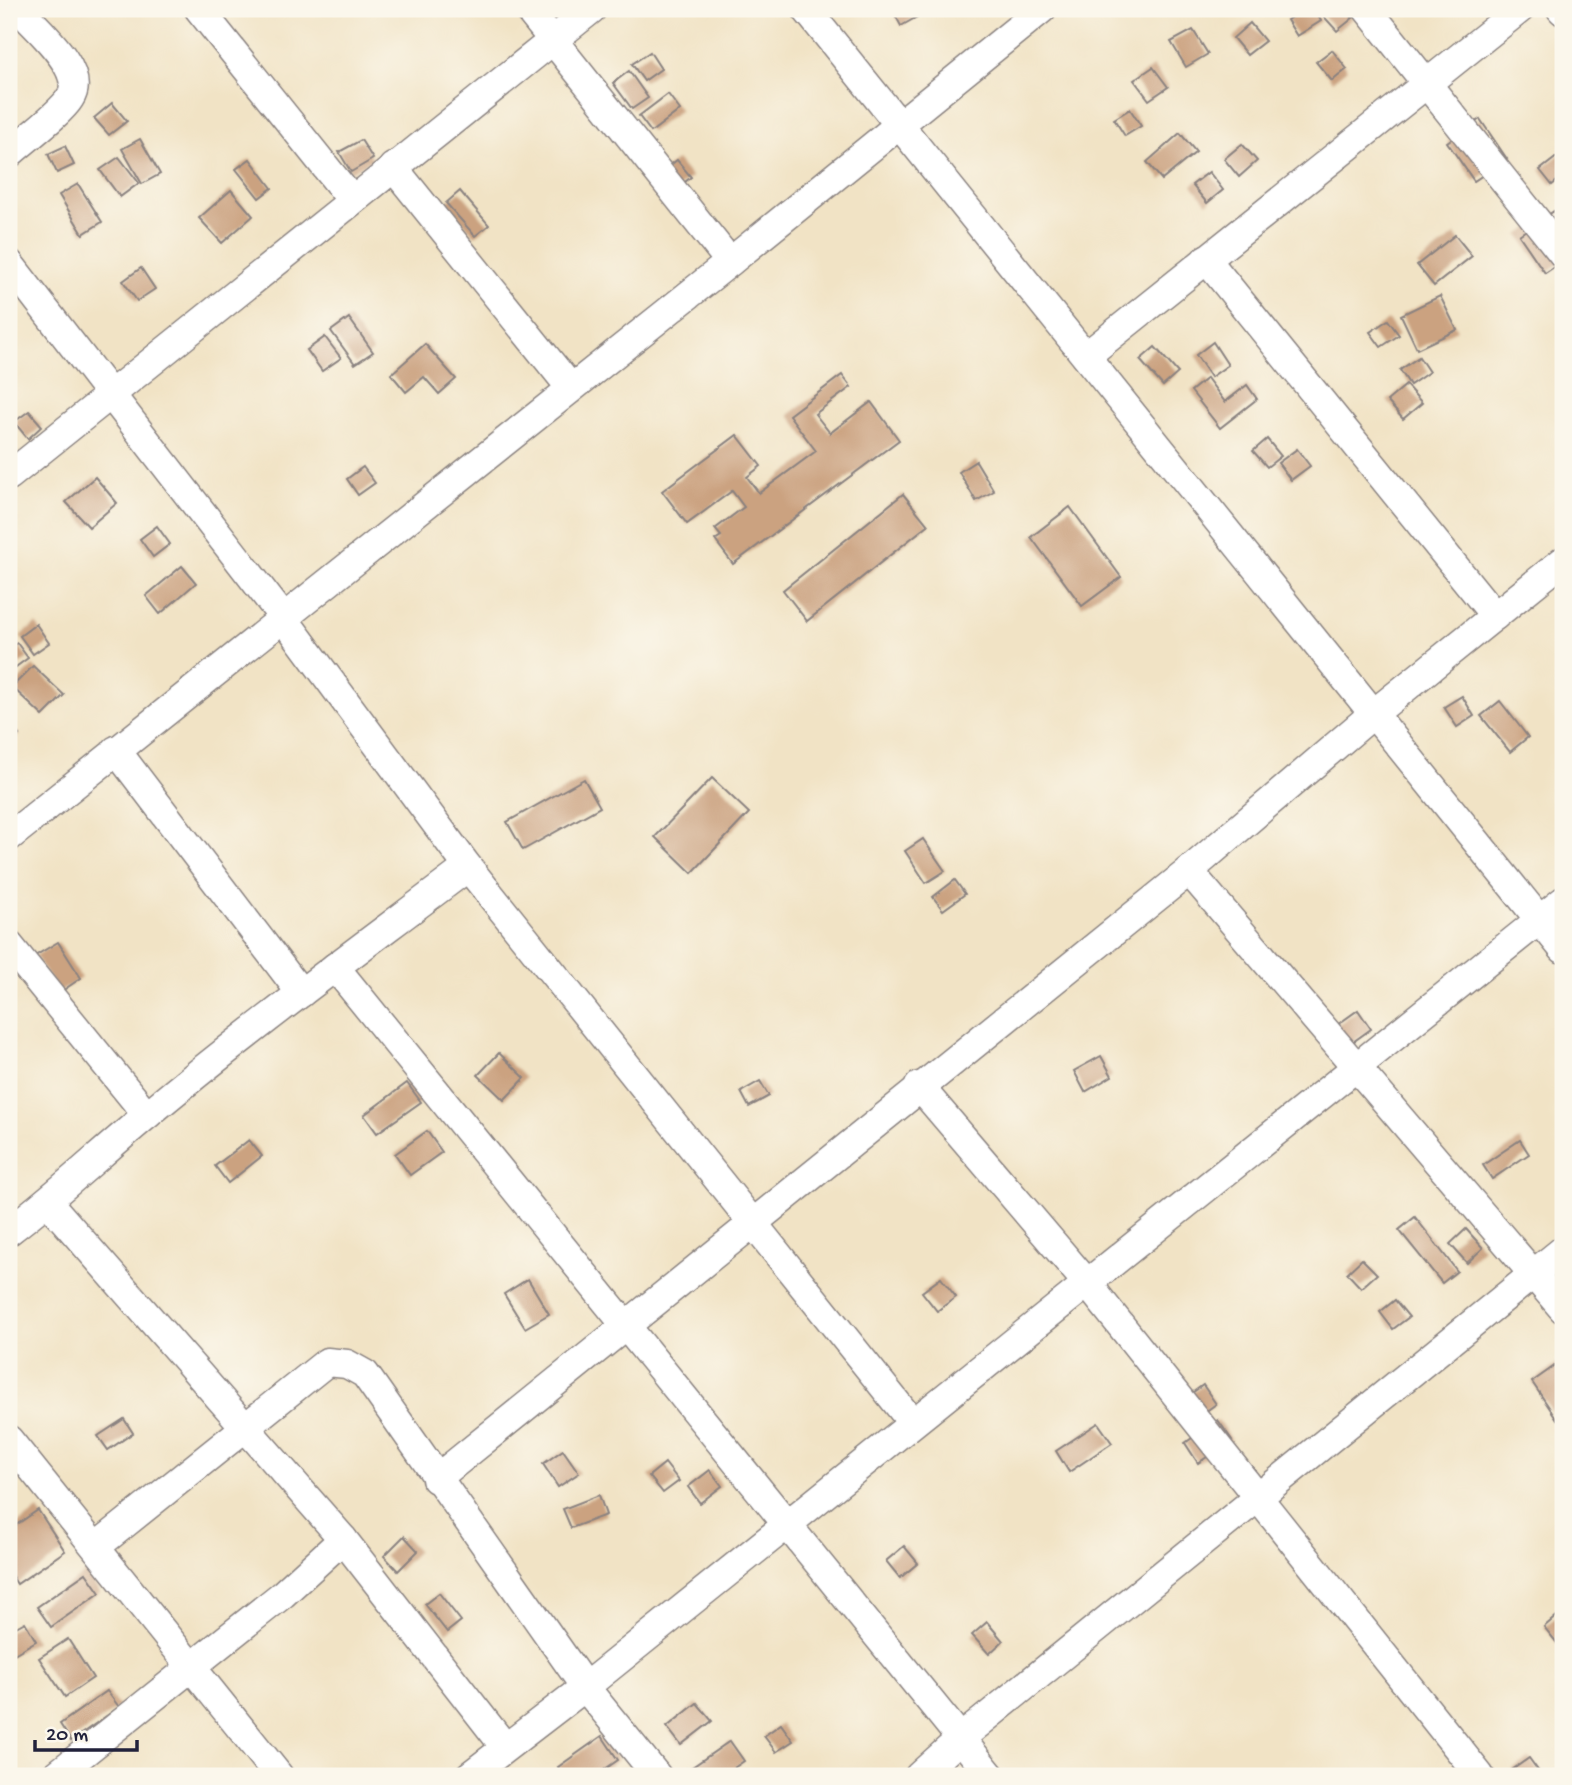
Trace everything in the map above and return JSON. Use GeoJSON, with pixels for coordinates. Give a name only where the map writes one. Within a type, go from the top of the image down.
{"type":"FeatureCollection","features":[{"type":"Feature","properties":{"kind":"street"},"geometry":{"type":"LineString","coordinates":[[9,154],[71,98],[74,79],[70,66],[19,9]]}},
{"type":"Feature","properties":{"kind":"street"},"geometry":{"type":"LineString","coordinates":[[199,9],[352,200]]}},
{"type":"Feature","properties":{"kind":"street"},"geometry":{"type":"LineString","coordinates":[[528,9],[730,262]]}},
{"type":"Feature","properties":{"kind":"street"},"geometry":{"type":"LineString","coordinates":[[9,476],[592,9]]}},
{"type":"Feature","properties":{"kind":"street"},"geometry":{"type":"LineString","coordinates":[[806,9],[1563,949]]}},
{"type":"Feature","properties":{"kind":"street"},"geometry":{"type":"LineString","coordinates":[[9,837],[282,616],[730,262],[898,123],[1042,9]]}},
{"type":"Feature","properties":{"kind":"street"},"geometry":{"type":"LineString","coordinates":[[1367,9],[1563,254]]}},
{"type":"Feature","properties":{"kind":"street"},"geometry":{"type":"LineString","coordinates":[[1086,356],[1520,9]]}},
{"type":"Feature","properties":{"kind":"street"},"geometry":{"type":"LineString","coordinates":[[393,167],[570,387]]}},
{"type":"Feature","properties":{"kind":"street"},"geometry":{"type":"LineString","coordinates":[[1206,259],[1495,616]]}},
{"type":"Feature","properties":{"kind":"street"},"geometry":{"type":"LineString","coordinates":[[9,262],[282,616],[468,867],[912,1422]]}},
{"type":"Feature","properties":{"kind":"street"},"geometry":{"type":"LineString","coordinates":[[436,1479],[755,1224],[919,1086],[1189,871],[1373,714],[1563,561]]}},
{"type":"Feature","properties":{"kind":"street"},"geometry":{"type":"LineString","coordinates":[[116,750],[301,993]]}},
{"type":"Feature","properties":{"kind":"street"},"geometry":{"type":"LineString","coordinates":[[9,1231],[48,1202],[147,1115],[301,993],[468,867]]}},
{"type":"Feature","properties":{"kind":"street"},"geometry":{"type":"LineString","coordinates":[[1189,871],[1563,1309]]}},
{"type":"Feature","properties":{"kind":"street"},"geometry":{"type":"LineString","coordinates":[[469,1776],[585,1687],[1563,901]]}},
{"type":"Feature","properties":{"kind":"street"},"geometry":{"type":"LineString","coordinates":[[9,945],[147,1115]]}},
{"type":"Feature","properties":{"kind":"street"},"geometry":{"type":"LineString","coordinates":[[335,967],[991,1776]]}},
{"type":"Feature","properties":{"kind":"street"},"geometry":{"type":"LineString","coordinates":[[919,1086],[1087,1283],[1480,1776]]}},
{"type":"Feature","properties":{"kind":"street"},"geometry":{"type":"LineString","coordinates":[[48,1202],[343,1539],[505,1747]]}},
{"type":"Feature","properties":{"kind":"street"},"geometry":{"type":"LineString","coordinates":[[919,1776],[961,1738],[1563,1250]]}},
{"type":"Feature","properties":{"kind":"street"},"geometry":{"type":"LineString","coordinates":[[97,1546],[327,1362],[347,1364],[365,1374],[436,1479],[585,1687],[657,1776]]}},
{"type":"Feature","properties":{"kind":"street"},"geometry":{"type":"LineString","coordinates":[[9,1440],[97,1546],[279,1776]]}},
{"type":"Feature","properties":{"kind":"street"},"geometry":{"type":"LineString","coordinates":[[55,1776],[283,1594],[343,1539]]}},
{"type":"Feature","properties":{"kind":"building"},"geometry":{"type":"Polygon","coordinates":[[[892,9],[912,9],[917,17],[901,26],[892,9]]]}},
{"type":"Feature","properties":{"kind":"building"},"geometry":{"type":"Polygon","coordinates":[[[1304,9],[1314,9],[1321,21],[1297,36],[1287,20],[1304,9]]]}},
{"type":"Feature","properties":{"kind":"building"},"geometry":{"type":"Polygon","coordinates":[[[1317,9],[1344,9],[1353,18],[1337,31],[1317,9]]]}},
{"type":"Feature","properties":{"kind":"building"},"geometry":{"type":"Polygon","coordinates":[[[1250,23],[1265,41],[1247,55],[1233,38],[1250,23]]]}},
{"type":"Feature","properties":{"kind":"building"},"geometry":{"type":"Polygon","coordinates":[[[1193,30],[1208,54],[1186,67],[1171,42],[1193,30]]]}},
{"type":"Feature","properties":{"kind":"building"},"geometry":{"type":"Polygon","coordinates":[[[1332,50],[1347,69],[1332,81],[1316,62],[1332,50]]]}},
{"type":"Feature","properties":{"kind":"building"},"geometry":{"type":"Polygon","coordinates":[[[650,52],[661,69],[644,81],[632,64],[650,52]]]}},
{"type":"Feature","properties":{"kind":"building"},"geometry":{"type":"Polygon","coordinates":[[[1153,67],[1168,87],[1149,100],[1134,80],[1153,67]]]}},
{"type":"Feature","properties":{"kind":"building"},"geometry":{"type":"Polygon","coordinates":[[[629,71],[648,98],[632,109],[613,83],[629,71]]]}},
{"type":"Feature","properties":{"kind":"building"},"geometry":{"type":"Polygon","coordinates":[[[668,94],[680,110],[651,132],[639,116],[668,94]]]}},
{"type":"Feature","properties":{"kind":"building"},"geometry":{"type":"Polygon","coordinates":[[[112,103],[127,121],[109,135],[94,118],[112,103]]]}},
{"type":"Feature","properties":{"kind":"building"},"geometry":{"type":"Polygon","coordinates":[[[1130,109],[1141,126],[1125,136],[1114,119],[1130,109]]]}},
{"type":"Feature","properties":{"kind":"building"},"geometry":{"type":"Polygon","coordinates":[[[1480,119],[1507,159],[1474,181],[1447,142],[1480,119]]]}},
{"type":"Feature","properties":{"kind":"building"},"geometry":{"type":"Polygon","coordinates":[[[1180,133],[1196,152],[1162,180],[1147,162],[1180,133]]]}},
{"type":"Feature","properties":{"kind":"building"},"geometry":{"type":"Polygon","coordinates":[[[140,139],[160,174],[142,184],[122,149],[140,139]]]}},
{"type":"Feature","properties":{"kind":"building"},"geometry":{"type":"Polygon","coordinates":[[[361,140],[373,159],[351,172],[339,152],[361,140]]]}},
{"type":"Feature","properties":{"kind":"building"},"geometry":{"type":"Polygon","coordinates":[[[1242,144],[1257,161],[1239,177],[1224,159],[1242,144]]]}},
{"type":"Feature","properties":{"kind":"building"},"geometry":{"type":"Polygon","coordinates":[[[65,146],[74,165],[57,173],[48,154],[65,146]]]}},
{"type":"Feature","properties":{"kind":"building"},"geometry":{"type":"Polygon","coordinates":[[[1563,152],[1563,176],[1552,185],[1540,170],[1563,152]]]}},
{"type":"Feature","properties":{"kind":"building"},"geometry":{"type":"Polygon","coordinates":[[[119,157],[139,183],[120,197],[100,170],[119,157]]]}},
{"type":"Feature","properties":{"kind":"building"},"geometry":{"type":"Polygon","coordinates":[[[250,159],[272,188],[259,198],[236,169],[250,159]]]}},
{"type":"Feature","properties":{"kind":"building"},"geometry":{"type":"Polygon","coordinates":[[[677,160],[691,177],[674,191],[659,174],[677,160]]]}},
{"type":"Feature","properties":{"kind":"building"},"geometry":{"type":"Polygon","coordinates":[[[1209,172],[1223,190],[1207,203],[1192,185],[1209,172]]]}},
{"type":"Feature","properties":{"kind":"building"},"geometry":{"type":"Polygon","coordinates":[[[78,184],[102,222],[83,234],[59,195],[78,184]]]}},
{"type":"Feature","properties":{"kind":"building"},"geometry":{"type":"Polygon","coordinates":[[[231,190],[253,216],[222,243],[199,218],[231,190]]]}},
{"type":"Feature","properties":{"kind":"building"},"geometry":{"type":"Polygon","coordinates":[[[460,191],[489,225],[475,236],[446,203],[460,191]]]}},
{"type":"Feature","properties":{"kind":"building"},"geometry":{"type":"Polygon","coordinates":[[[1554,211],[1563,224],[1563,230],[1550,239],[1563,261],[1545,273],[1519,235],[1554,211]]]}},
{"type":"Feature","properties":{"kind":"building"},"geometry":{"type":"Polygon","coordinates":[[[1455,235],[1472,256],[1434,286],[1417,265],[1455,235]]]}},
{"type":"Feature","properties":{"kind":"building"},"geometry":{"type":"Polygon","coordinates":[[[141,268],[155,289],[137,301],[123,281],[141,268]]]}},
{"type":"Feature","properties":{"kind":"building"},"geometry":{"type":"Polygon","coordinates":[[[1440,296],[1457,330],[1417,349],[1401,315],[1440,296]]]}},
{"type":"Feature","properties":{"kind":"building"},"geometry":{"type":"Polygon","coordinates":[[[349,318],[373,352],[355,364],[331,331],[349,318]]]}},
{"type":"Feature","properties":{"kind":"building"},"geometry":{"type":"Polygon","coordinates":[[[1388,320],[1399,335],[1381,347],[1370,332],[1388,320]]]}},
{"type":"Feature","properties":{"kind":"building"},"geometry":{"type":"Polygon","coordinates":[[[325,337],[341,358],[322,371],[307,350],[325,337]]]}},
{"type":"Feature","properties":{"kind":"building"},"geometry":{"type":"Polygon","coordinates":[[[1213,342],[1228,365],[1211,377],[1196,355],[1213,342]]]}},
{"type":"Feature","properties":{"kind":"building"},"geometry":{"type":"Polygon","coordinates":[[[425,344],[456,379],[439,394],[424,377],[406,392],[391,374],[425,344]]]}},
{"type":"Feature","properties":{"kind":"building"},"geometry":{"type":"Polygon","coordinates":[[[1155,347],[1178,373],[1163,386],[1140,360],[1155,347]]]}},
{"type":"Feature","properties":{"kind":"building"},"geometry":{"type":"Polygon","coordinates":[[[1419,357],[1429,372],[1410,385],[1400,370],[1419,357]]]}},
{"type":"Feature","properties":{"kind":"building"},"geometry":{"type":"Polygon","coordinates":[[[842,375],[851,387],[815,414],[830,433],[871,402],[899,440],[733,564],[715,540],[721,536],[715,529],[744,507],[732,491],[687,524],[662,491],[737,435],[761,466],[747,477],[759,493],[816,451],[789,415],[842,375]]]}},
{"type":"Feature","properties":{"kind":"building"},"geometry":{"type":"Polygon","coordinates":[[[1207,378],[1225,402],[1247,385],[1257,399],[1220,428],[1191,391],[1207,378]]]}},
{"type":"Feature","properties":{"kind":"building"},"geometry":{"type":"Polygon","coordinates":[[[1406,385],[1422,403],[1403,419],[1387,401],[1406,385]]]}},
{"type":"Feature","properties":{"kind":"building"},"geometry":{"type":"Polygon","coordinates":[[[29,411],[42,426],[28,439],[14,422],[29,411]]]}},
{"type":"Feature","properties":{"kind":"building"},"geometry":{"type":"Polygon","coordinates":[[[1267,439],[1281,456],[1267,467],[1253,451],[1267,439]]]}},
{"type":"Feature","properties":{"kind":"building"},"geometry":{"type":"Polygon","coordinates":[[[1297,449],[1310,466],[1291,480],[1278,463],[1297,449]]]}},
{"type":"Feature","properties":{"kind":"building"},"geometry":{"type":"Polygon","coordinates":[[[976,461],[994,491],[976,501],[959,472],[976,461]]]}},
{"type":"Feature","properties":{"kind":"building"},"geometry":{"type":"Polygon","coordinates":[[[363,467],[375,483],[358,495],[347,479],[363,467]]]}},
{"type":"Feature","properties":{"kind":"building"},"geometry":{"type":"Polygon","coordinates":[[[95,477],[117,503],[89,527],[66,502],[95,477]]]}},
{"type":"Feature","properties":{"kind":"building"},"geometry":{"type":"Polygon","coordinates":[[[903,494],[928,525],[807,621],[783,590],[903,494]]]}},
{"type":"Feature","properties":{"kind":"building"},"geometry":{"type":"Polygon","coordinates":[[[1070,507],[1121,577],[1082,606],[1031,537],[1070,507]]]}},
{"type":"Feature","properties":{"kind":"building"},"geometry":{"type":"Polygon","coordinates":[[[157,526],[170,544],[153,557],[140,539],[157,526]]]}},
{"type":"Feature","properties":{"kind":"building"},"geometry":{"type":"Polygon","coordinates":[[[182,566],[196,583],[160,614],[146,596],[182,566]]]}},
{"type":"Feature","properties":{"kind":"building"},"geometry":{"type":"Polygon","coordinates":[[[36,624],[49,643],[33,654],[20,636],[36,624]]]}},
{"type":"Feature","properties":{"kind":"building"},"geometry":{"type":"Polygon","coordinates":[[[17,643],[28,658],[9,672],[9,648],[17,643]]]}},
{"type":"Feature","properties":{"kind":"building"},"geometry":{"type":"Polygon","coordinates":[[[33,666],[64,695],[43,716],[12,687],[33,666]]]}},
{"type":"Feature","properties":{"kind":"building"},"geometry":{"type":"Polygon","coordinates":[[[1462,696],[1474,716],[1457,727],[1444,707],[1462,696]]]}},
{"type":"Feature","properties":{"kind":"building"},"geometry":{"type":"Polygon","coordinates":[[[1500,701],[1528,737],[1510,752],[1481,716],[1500,701]]]}},
{"type":"Feature","properties":{"kind":"building"},"geometry":{"type":"Polygon","coordinates":[[[9,723],[19,735],[9,745],[9,723]]]}},
{"type":"Feature","properties":{"kind":"building"},"geometry":{"type":"Polygon","coordinates":[[[712,778],[749,813],[692,873],[655,837],[712,778]]]}},
{"type":"Feature","properties":{"kind":"building"},"geometry":{"type":"Polygon","coordinates":[[[584,779],[600,807],[523,850],[507,822],[584,779]]]}},
{"type":"Feature","properties":{"kind":"building"},"geometry":{"type":"Polygon","coordinates":[[[923,839],[945,871],[926,883],[905,851],[923,839]]]}},
{"type":"Feature","properties":{"kind":"building"},"geometry":{"type":"Polygon","coordinates":[[[955,880],[965,894],[943,910],[933,897],[955,880]]]}},
{"type":"Feature","properties":{"kind":"building"},"geometry":{"type":"Polygon","coordinates":[[[58,942],[81,978],[59,993],[35,956],[58,942]]]}},
{"type":"Feature","properties":{"kind":"building"},"geometry":{"type":"Polygon","coordinates":[[[1358,1010],[1371,1029],[1350,1044],[1337,1025],[1358,1010]]]}},
{"type":"Feature","properties":{"kind":"building"},"geometry":{"type":"Polygon","coordinates":[[[499,1053],[525,1078],[504,1100],[478,1075],[499,1053]]]}},
{"type":"Feature","properties":{"kind":"building"},"geometry":{"type":"Polygon","coordinates":[[[1101,1056],[1112,1076],[1085,1092],[1074,1071],[1101,1056]]]}},
{"type":"Feature","properties":{"kind":"building"},"geometry":{"type":"Polygon","coordinates":[[[760,1081],[769,1096],[749,1107],[741,1092],[760,1081]]]}},
{"type":"Feature","properties":{"kind":"building"},"geometry":{"type":"Polygon","coordinates":[[[407,1083],[421,1102],[377,1133],[364,1115],[407,1083]]]}},
{"type":"Feature","properties":{"kind":"building"},"geometry":{"type":"Polygon","coordinates":[[[427,1131],[442,1152],[410,1175],[395,1154],[427,1131]]]}},
{"type":"Feature","properties":{"kind":"building"},"geometry":{"type":"Polygon","coordinates":[[[249,1140],[262,1156],[228,1183],[215,1166],[249,1140]]]}},
{"type":"Feature","properties":{"kind":"building"},"geometry":{"type":"Polygon","coordinates":[[[1520,1140],[1529,1154],[1492,1179],[1483,1165],[1520,1140]]]}},
{"type":"Feature","properties":{"kind":"building"},"geometry":{"type":"Polygon","coordinates":[[[1415,1217],[1457,1271],[1442,1283],[1399,1230],[1415,1217]]]}},
{"type":"Feature","properties":{"kind":"building"},"geometry":{"type":"Polygon","coordinates":[[[1466,1229],[1483,1248],[1467,1263],[1450,1244],[1466,1229]]]}},
{"type":"Feature","properties":{"kind":"building"},"geometry":{"type":"Polygon","coordinates":[[[1362,1259],[1377,1274],[1361,1288],[1347,1273],[1362,1259]]]}},
{"type":"Feature","properties":{"kind":"building"},"geometry":{"type":"Polygon","coordinates":[[[941,1278],[956,1297],[937,1311],[922,1292],[941,1278]]]}},
{"type":"Feature","properties":{"kind":"building"},"geometry":{"type":"Polygon","coordinates":[[[528,1279],[549,1314],[525,1328],[504,1294],[528,1279]]]}},
{"type":"Feature","properties":{"kind":"building"},"geometry":{"type":"Polygon","coordinates":[[[1395,1300],[1409,1317],[1393,1329],[1380,1312],[1395,1300]]]}},
{"type":"Feature","properties":{"kind":"building"},"geometry":{"type":"Polygon","coordinates":[[[1563,1360],[1563,1414],[1557,1419],[1532,1382],[1563,1360]]]}},
{"type":"Feature","properties":{"kind":"building"},"geometry":{"type":"Polygon","coordinates":[[[1203,1385],[1216,1404],[1198,1417],[1185,1398],[1203,1385]]]}},
{"type":"Feature","properties":{"kind":"building"},"geometry":{"type":"Polygon","coordinates":[[[124,1419],[133,1433],[108,1450],[98,1436],[124,1419]]]}},
{"type":"Feature","properties":{"kind":"building"},"geometry":{"type":"Polygon","coordinates":[[[1218,1420],[1232,1440],[1198,1463],[1185,1443],[1218,1420]]]}},
{"type":"Feature","properties":{"kind":"building"},"geometry":{"type":"Polygon","coordinates":[[[1098,1423],[1112,1443],[1069,1472],[1056,1451],[1098,1423]]]}},
{"type":"Feature","properties":{"kind":"building"},"geometry":{"type":"Polygon","coordinates":[[[563,1450],[579,1473],[558,1487],[543,1464],[563,1450]]]}},
{"type":"Feature","properties":{"kind":"building"},"geometry":{"type":"Polygon","coordinates":[[[665,1463],[679,1481],[663,1493],[649,1476],[665,1463]]]}},
{"type":"Feature","properties":{"kind":"building"},"geometry":{"type":"Polygon","coordinates":[[[710,1470],[722,1486],[700,1503],[688,1487],[710,1470]]]}},
{"type":"Feature","properties":{"kind":"building"},"geometry":{"type":"Polygon","coordinates":[[[599,1495],[606,1515],[571,1528],[563,1509],[599,1495]]]}},
{"type":"Feature","properties":{"kind":"building"},"geometry":{"type":"Polygon","coordinates":[[[38,1510],[65,1551],[17,1584],[9,1572],[9,1530],[38,1510]]]}},
{"type":"Feature","properties":{"kind":"building"},"geometry":{"type":"Polygon","coordinates":[[[404,1536],[418,1551],[398,1571],[384,1556],[404,1536]]]}},
{"type":"Feature","properties":{"kind":"building"},"geometry":{"type":"Polygon","coordinates":[[[904,1546],[918,1563],[900,1578],[886,1561],[904,1546]]]}},
{"type":"Feature","properties":{"kind":"building"},"geometry":{"type":"Polygon","coordinates":[[[86,1573],[100,1593],[51,1627],[37,1607],[86,1573]]]}},
{"type":"Feature","properties":{"kind":"building"},"geometry":{"type":"Polygon","coordinates":[[[439,1593],[461,1621],[447,1632],[425,1604],[439,1593]]]}},
{"type":"Feature","properties":{"kind":"building"},"geometry":{"type":"Polygon","coordinates":[[[1558,1615],[1563,1622],[1563,1638],[1557,1643],[1544,1627],[1558,1615]]]}},
{"type":"Feature","properties":{"kind":"building"},"geometry":{"type":"Polygon","coordinates":[[[25,1622],[36,1641],[9,1657],[9,1631],[25,1622]]]}},
{"type":"Feature","properties":{"kind":"building"},"geometry":{"type":"Polygon","coordinates":[[[987,1622],[1003,1641],[989,1654],[972,1635],[987,1622]]]}},
{"type":"Feature","properties":{"kind":"building"},"geometry":{"type":"Polygon","coordinates":[[[68,1639],[93,1678],[65,1697],[39,1658],[68,1639]]]}},
{"type":"Feature","properties":{"kind":"building"},"geometry":{"type":"Polygon","coordinates":[[[107,1691],[119,1707],[71,1741],[60,1724],[107,1691]]]}},
{"type":"Feature","properties":{"kind":"building"},"geometry":{"type":"Polygon","coordinates":[[[697,1703],[712,1721],[681,1745],[667,1727],[697,1703]]]}},
{"type":"Feature","properties":{"kind":"building"},"geometry":{"type":"Polygon","coordinates":[[[781,1724],[793,1741],[776,1752],[764,1736],[781,1724]]]}},
{"type":"Feature","properties":{"kind":"building"},"geometry":{"type":"Polygon","coordinates":[[[602,1736],[618,1760],[595,1776],[564,1776],[558,1767],[602,1736]]]}},
{"type":"Feature","properties":{"kind":"building"},"geometry":{"type":"Polygon","coordinates":[[[730,1741],[744,1761],[722,1776],[693,1776],[688,1770],[730,1741]]]}},
{"type":"Feature","properties":{"kind":"building"},"geometry":{"type":"Polygon","coordinates":[[[1529,1758],[1542,1776],[1517,1776],[1512,1770],[1529,1758]]]}}]}
